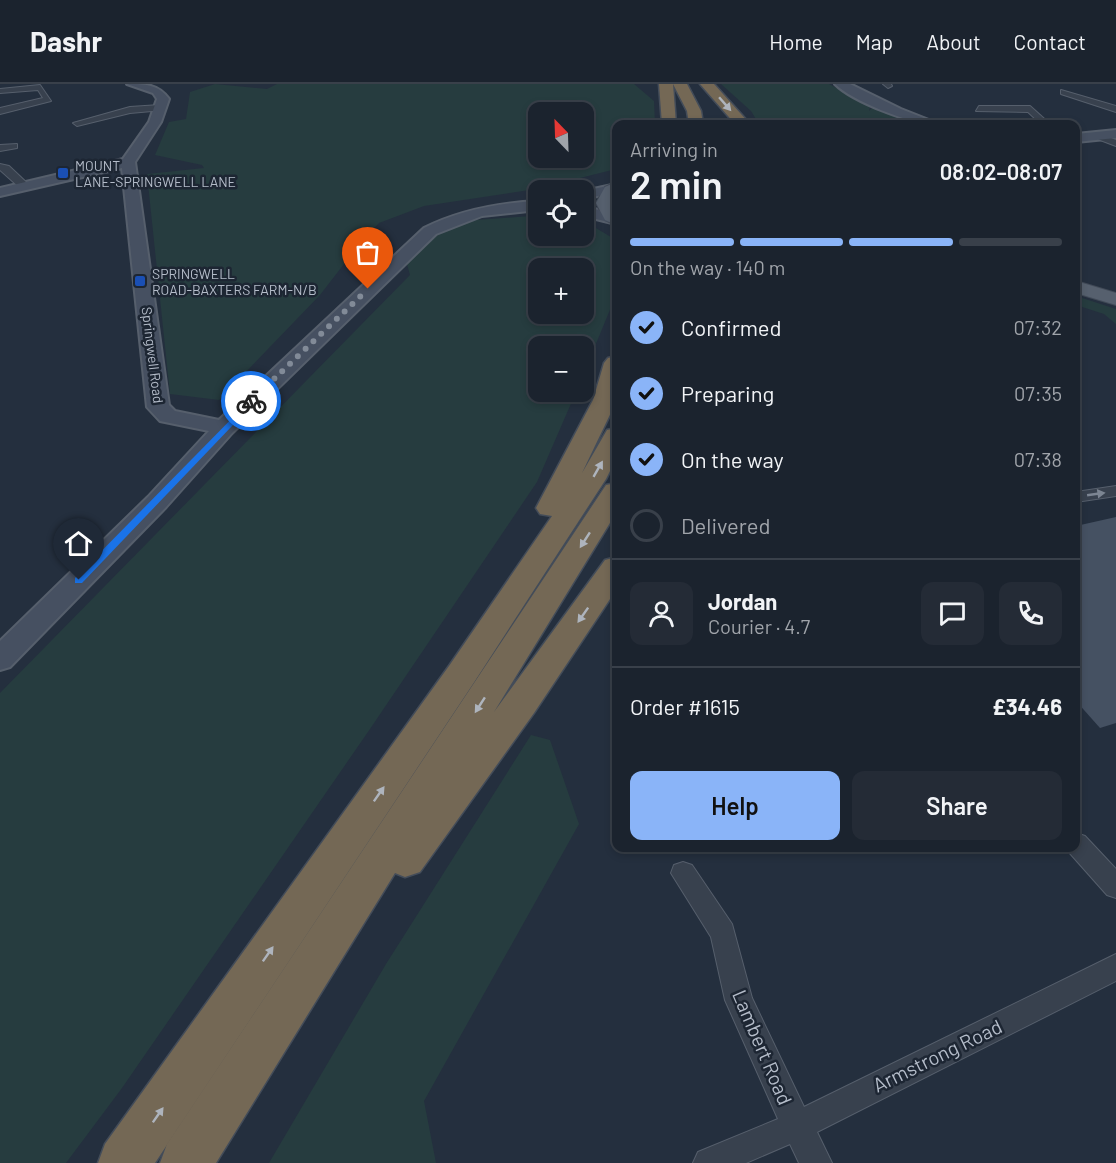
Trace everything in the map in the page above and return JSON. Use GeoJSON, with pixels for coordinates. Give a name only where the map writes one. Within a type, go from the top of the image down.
{"type":"FeatureCollection","features":[{"type":"Feature","properties":{"kind":"highway"},"geometry":{"type":"LineString","coordinates":[[666,84],[669,120]]}},
{"type":"Feature","properties":{"kind":"highway"},"geometry":{"type":"LineString","coordinates":[[680,84],[694,111],[695,120]]}},
{"type":"Feature","properties":{"kind":"highway"},"geometry":{"type":"LineString","coordinates":[[694,84],[700,93],[709,120]]}},
{"type":"Feature","properties":{"kind":"highway"},"geometry":{"type":"LineString","coordinates":[[707,84],[738,120]]}},
{"type":"Feature","properties":{"kind":"highway"},"geometry":{"type":"LineString","coordinates":[[461,675],[588,436],[605,400],[612,376]]}},
{"type":"Feature","properties":{"kind":"highway"},"geometry":{"type":"LineString","coordinates":[[124,1163],[461,675],[592,479],[612,443]]}},
{"type":"Feature","properties":{"kind":"highway"},"geometry":{"type":"LineString","coordinates":[[186,1163],[612,497]]}},
{"type":"Feature","properties":{"kind":"highway"},"geometry":{"type":"LineString","coordinates":[[237,1085],[521,703],[612,573]]}},
{"type":"Feature","properties":{"kind":"main road"},"geometry":{"type":"LineString","coordinates":[[0,192],[128,162],[155,122],[163,99],[153,86],[133,84]]}},
{"type":"Feature","properties":{"kind":"main road"},"geometry":{"type":"LineString","coordinates":[[841,84],[897,112],[921,120]]}},
{"type":"Feature","properties":{"kind":"main road"},"geometry":{"type":"LineString","coordinates":[[1080,138],[1116,134]]}},
{"type":"Feature","properties":{"kind":"main road","name":"Springwell Road"},"geometry":{"type":"LineString","coordinates":[[128,162],[158,407],[168,416],[224,428]]}},
{"type":"Feature","properties":{"kind":"main road"},"geometry":{"type":"LineString","coordinates":[[594,193],[612,188]]}},
{"type":"Feature","properties":{"kind":"main road"},"geometry":{"type":"LineString","coordinates":[[612,190],[605,196],[603,204],[606,212],[612,217]]}},
{"type":"Feature","properties":{"kind":"main road"},"geometry":{"type":"LineString","coordinates":[[354,302],[402,240],[423,224],[470,207],[528,200]]}},
{"type":"Feature","properties":{"kind":"main road"},"geometry":{"type":"LineString","coordinates":[[0,659],[157,502],[224,428],[430,231],[446,222],[488,211],[528,207]]}},
{"type":"Feature","properties":{"kind":"main road"},"geometry":{"type":"LineString","coordinates":[[594,214],[612,219]]}},
{"type":"Feature","properties":{"kind":"main road"},"geometry":{"type":"LineString","coordinates":[[1080,279],[1116,289]]}},
{"type":"Feature","properties":{"kind":"main road"},"geometry":{"type":"LineString","coordinates":[[1080,288],[1116,298]]}},
{"type":"Feature","properties":{"kind":"street"},"geometry":{"type":"LineString","coordinates":[[0,91],[40,87],[48,99],[0,111]]}},
{"type":"Feature","properties":{"kind":"street"},"geometry":{"type":"LineString","coordinates":[[1064,92],[1116,109]]}},
{"type":"Feature","properties":{"kind":"street"},"geometry":{"type":"LineString","coordinates":[[1020,99],[1042,120]]}},
{"type":"Feature","properties":{"kind":"street"},"geometry":{"type":"LineString","coordinates":[[972,100],[981,112],[1030,109]]}},
{"type":"Feature","properties":{"kind":"street"},"geometry":{"type":"LineString","coordinates":[[77,123],[130,110],[160,108]]}},
{"type":"Feature","properties":{"kind":"street"},"geometry":{"type":"LineString","coordinates":[[1098,136],[1116,143]]}},
{"type":"Feature","properties":{"kind":"street"},"geometry":{"type":"LineString","coordinates":[[0,148],[14,146]]}},
{"type":"Feature","properties":{"kind":"street"},"geometry":{"type":"LineString","coordinates":[[0,167],[6,168],[23,185]]}},
{"type":"Feature","properties":{"kind":"street"},"geometry":{"type":"LineString","coordinates":[[1080,496],[1116,491]]}},
{"type":"Feature","properties":{"kind":"street"},"geometry":{"type":"LineString","coordinates":[[1080,847],[1116,887]]}},
{"type":"Feature","properties":{"kind":"street","name":"Lambert Road"},"geometry":{"type":"LineString","coordinates":[[683,873],[723,933],[739,1000],[797,1126]]}},
{"type":"Feature","properties":{"kind":"street","name":"Armstrong Road"},"geometry":{"type":"LineString","coordinates":[[709,1163],[797,1126],[1116,967]]}},
{"type":"Feature","properties":{"kind":"street"},"geometry":{"type":"LineString","coordinates":[[797,1126],[816,1163]]}},
{"type":"Feature","properties":{"kind":"green space"},"geometry":{"type":"Polygon","coordinates":[[[215,84],[267,89],[277,84],[634,84],[654,101],[655,120],[612,120],[612,170],[572,180],[528,180],[528,190],[424,206],[379,223],[361,242],[320,295],[219,400],[170,394],[147,174],[204,168],[202,165],[155,155],[169,122],[186,119],[190,92],[215,84]]]}},
{"type":"Feature","properties":{"kind":"green space"},"geometry":{"type":"Polygon","coordinates":[[[721,84],[829,84],[870,106],[869,111],[873,107],[914,120],[757,120],[751,111],[721,84]]]}},
{"type":"Feature","properties":{"kind":"green space"},"geometry":{"type":"Polygon","coordinates":[[[528,216],[528,246],[594,246],[594,227],[612,238],[612,305],[594,349],[594,336],[528,336],[528,402],[572,402],[537,482],[122,1088],[66,1163],[0,1163],[0,693],[410,275],[407,264],[431,237],[463,221],[528,216]]]}},
{"type":"Feature","properties":{"kind":"green space"},"geometry":{"type":"Polygon","coordinates":[[[1080,297],[1116,309],[1116,324],[1104,314],[1080,306],[1080,297]]]}},
{"type":"Feature","properties":{"kind":"green space"},"geometry":{"type":"Polygon","coordinates":[[[531,735],[550,740],[579,824],[424,1101],[436,1163],[269,1163],[386,964],[531,735]]]}},
{"type":"Feature","properties":{"kind":"building"},"geometry":{"type":"Polygon","coordinates":[[[1116,517],[1116,723],[1100,728],[1080,706],[1080,525],[1116,517]]]}},
{"type":"Feature","properties":{"kind":"way so far"},"geometry":{"type":"LineString","coordinates":[[251,401],[368,289]]}},
{"type":"Feature","properties":{"kind":"place","name":"MOUNT LANE-SPRINGWELL LANE"},"geometry":{"type":"Point","coordinates":[63,173]}},
{"type":"Feature","properties":{"kind":"place","name":"SPRINGWELL ROAD-BAXTERS FARM-N/B"},"geometry":{"type":"Point","coordinates":[140,281]}},
{"type":"Feature","properties":{"kind":"route"},"geometry":{"type":"LineString","coordinates":[[79,580],[157,502],[251,401]]}}]}
